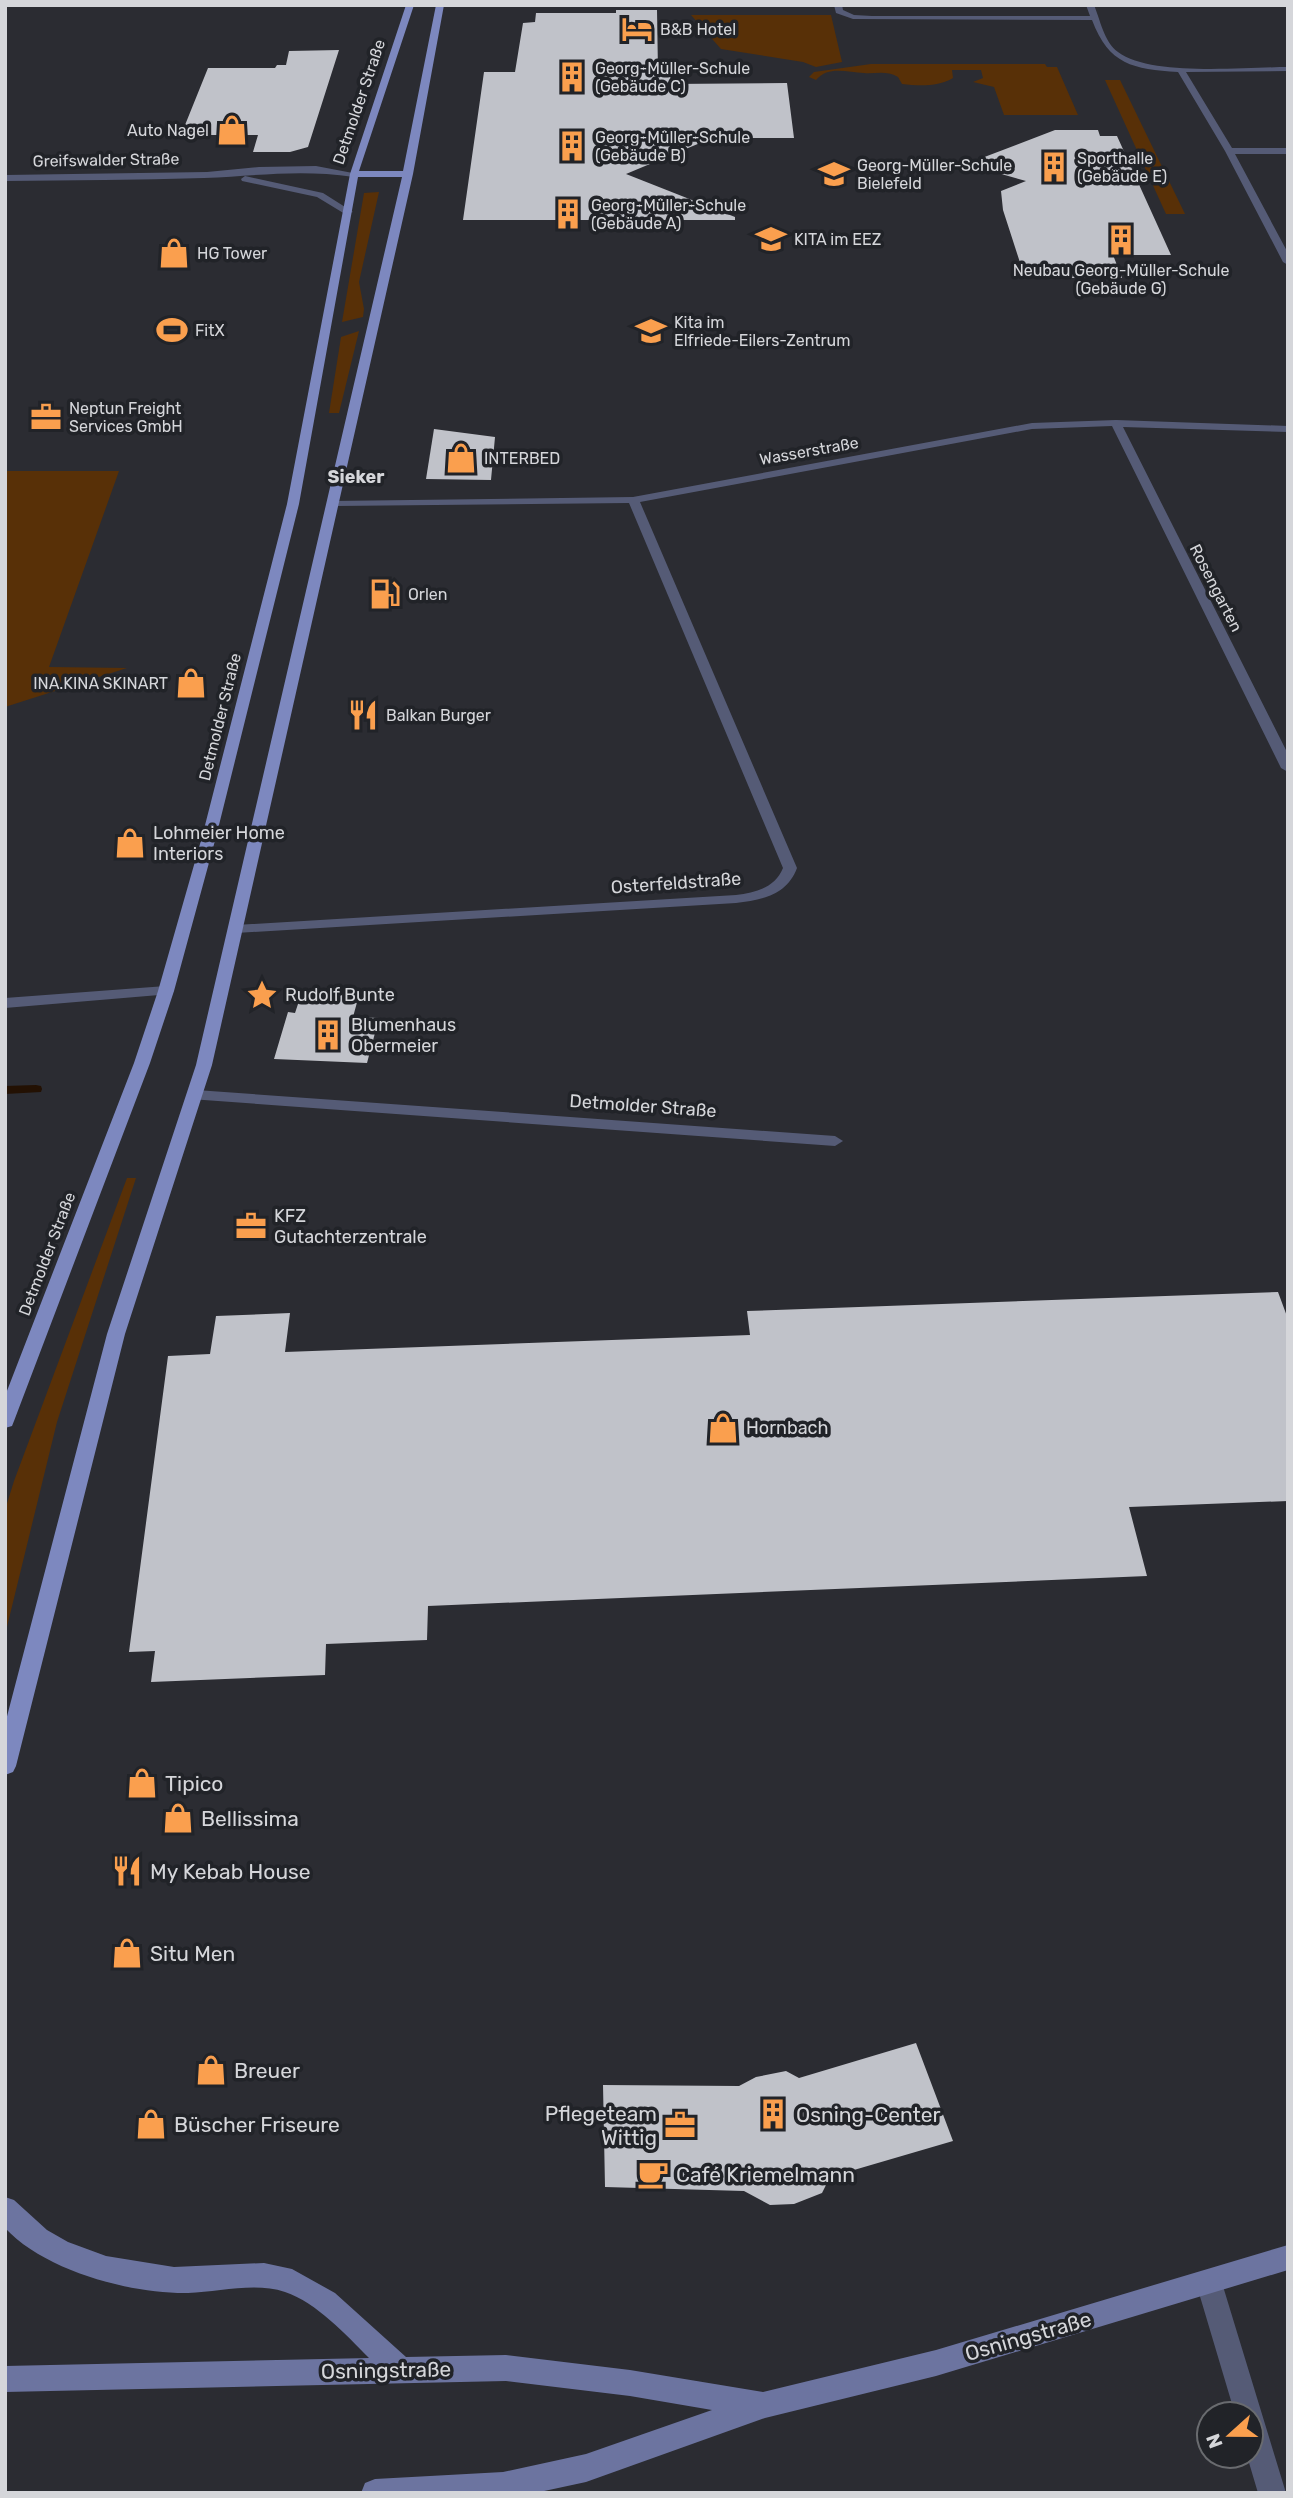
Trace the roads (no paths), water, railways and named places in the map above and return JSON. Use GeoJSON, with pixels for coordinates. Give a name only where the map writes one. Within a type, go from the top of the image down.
{"type":"FeatureCollection","features":[{"type":"Feature","properties":{"kind":"main road","name":"Detmolder Straße"},"geometry":{"type":"LineString","coordinates":[[5,1421],[142,1063],[166,991],[209,837],[293,504],[354,174],[410,5]]}},
{"type":"Feature","properties":{"kind":"main road"},"geometry":{"type":"LineString","coordinates":[[5,1766],[116,1334],[196,1095],[336,503],[408,174],[416,120],[440,5]]}},
{"type":"Feature","properties":{"kind":"main road"},"geometry":{"type":"LineString","coordinates":[[354,174],[408,174]]}},
{"type":"Feature","properties":{"kind":"main road"},"geometry":{"type":"LineString","coordinates":[[5,2209],[14,2221],[50,2245],[99,2268],[172,2280],[277,2277],[322,2298],[400,2369]]}},
{"type":"Feature","properties":{"kind":"main road","name":"Osningstraße"},"geometry":{"type":"LineString","coordinates":[[375,2493],[503,2486],[586,2468],[765,2405],[936,2363],[1209,2283],[1288,2257]]}},
{"type":"Feature","properties":{"kind":"main road","name":"Osningstraße"},"geometry":{"type":"LineString","coordinates":[[5,2379],[506,2368],[630,2383],[765,2405]]}},
{"type":"Feature","properties":{"kind":"street"},"geometry":{"type":"LineString","coordinates":[[838,5],[842,13],[862,18],[1096,18]]}},
{"type":"Feature","properties":{"kind":"street"},"geometry":{"type":"LineString","coordinates":[[1090,5],[1111,50],[1121,58],[1149,67],[1288,69]]}},
{"type":"Feature","properties":{"kind":"street"},"geometry":{"type":"LineString","coordinates":[[1180,69],[1230,151],[1288,262]]}},
{"type":"Feature","properties":{"kind":"street"},"geometry":{"type":"LineString","coordinates":[[1230,151],[1288,151]]}},
{"type":"Feature","properties":{"kind":"street","name":"Greifswalder Straße"},"geometry":{"type":"LineString","coordinates":[[5,178],[207,175],[316,169],[354,174]]}},
{"type":"Feature","properties":{"kind":"street","name":"Greifswalder Straße"},"geometry":{"type":"LineString","coordinates":[[207,175],[256,180],[313,179],[354,174]]}},
{"type":"Feature","properties":{"kind":"street","name":"Greifswalder Straße"},"geometry":{"type":"LineString","coordinates":[[256,180],[320,195],[348,212]]}},
{"type":"Feature","properties":{"kind":"street","name":"Wasserstraße"},"geometry":{"type":"LineString","coordinates":[[336,503],[633,499],[1032,426],[1116,423],[1288,429]]}},
{"type":"Feature","properties":{"kind":"street","name":"Rosengarten"},"geometry":{"type":"LineString","coordinates":[[1116,423],[1288,768]]}},
{"type":"Feature","properties":{"kind":"street","name":"Osterfeldstraße"},"geometry":{"type":"LineString","coordinates":[[236,929],[736,899],[759,895],[779,886],[787,878],[790,868],[766,807],[633,499]]}},
{"type":"Feature","properties":{"kind":"street"},"geometry":{"type":"LineString","coordinates":[[5,1003],[166,991]]}},
{"type":"Feature","properties":{"kind":"street","name":"Detmolder Straße"},"geometry":{"type":"LineString","coordinates":[[196,1095],[835,1141]]}},
{"type":"Feature","properties":{"kind":"street"},"geometry":{"type":"LineString","coordinates":[[1209,2283],[1244,2400]]}},
{"type":"Feature","properties":{"kind":"street"},"geometry":{"type":"LineString","coordinates":[[1265,2470],[1272,2493]]}},
{"type":"Feature","properties":{"kind":"waterway"},"geometry":{"type":"LineString","coordinates":[[5,1090],[36,1089]]}},
{"type":"Feature","properties":{"kind":"place","name":"B&B Hotel"},"geometry":{"type":"Point","coordinates":[637,29]}},
{"type":"Feature","properties":{"kind":"place","name":"Georg-Müller-Schule (Gebäude C)"},"geometry":{"type":"Point","coordinates":[572,77]}},
{"type":"Feature","properties":{"kind":"place","name":"Auto Nagel"},"geometry":{"type":"Point","coordinates":[232,130]}},
{"type":"Feature","properties":{"kind":"place","name":"Georg-Müller-Schule (Gebäude B)"},"geometry":{"type":"Point","coordinates":[572,146]}},
{"type":"Feature","properties":{"kind":"place","name":"Sporthalle (Gebäude E)"},"geometry":{"type":"Point","coordinates":[1054,167]}},
{"type":"Feature","properties":{"kind":"place","name":"Georg-Müller-Schule Bielefeld"},"geometry":{"type":"Point","coordinates":[834,174]}},
{"type":"Feature","properties":{"kind":"place","name":"Georg-Müller-Schule (Gebäude A)"},"geometry":{"type":"Point","coordinates":[568,214]}},
{"type":"Feature","properties":{"kind":"place","name":"KITA im EEZ"},"geometry":{"type":"Point","coordinates":[771,239]}},
{"type":"Feature","properties":{"kind":"place","name":"Neubau Georg-Müller-Schule (Gebäude G)"},"geometry":{"type":"Point","coordinates":[1121,240]}},
{"type":"Feature","properties":{"kind":"place","name":"HG Tower"},"geometry":{"type":"Point","coordinates":[174,253]}},
{"type":"Feature","properties":{"kind":"place","name":"FitX"},"geometry":{"type":"Point","coordinates":[172,330]}},
{"type":"Feature","properties":{"kind":"place","name":"Kita im Elfriede-Eilers-Zentrum"},"geometry":{"type":"Point","coordinates":[651,331]}},
{"type":"Feature","properties":{"kind":"place","name":"Neptun Freight Services GmbH"},"geometry":{"type":"Point","coordinates":[46,417]}},
{"type":"Feature","properties":{"kind":"place","name":"INTERBED"},"geometry":{"type":"Point","coordinates":[461,458]}},
{"type":"Feature","properties":{"kind":"place","name":"Orlen"},"geometry":{"type":"Point","coordinates":[385,594]}},
{"type":"Feature","properties":{"kind":"place","name":"INA.KINA SKINART"},"geometry":{"type":"Point","coordinates":[191,683]}},
{"type":"Feature","properties":{"kind":"place","name":"Balkan Burger"},"geometry":{"type":"Point","coordinates":[363,715]}},
{"type":"Feature","properties":{"kind":"place","name":"Lohmeier Home Interiors"},"geometry":{"type":"Point","coordinates":[130,843]}},
{"type":"Feature","properties":{"kind":"place","name":"Rudolf Bunte"},"geometry":{"type":"Point","coordinates":[262,995]}},
{"type":"Feature","properties":{"kind":"place","name":"Blumenhaus Obermeier"},"geometry":{"type":"Point","coordinates":[328,1035]}},
{"type":"Feature","properties":{"kind":"place","name":"KFZ Gutachterzentrale"},"geometry":{"type":"Point","coordinates":[251,1226]}},
{"type":"Feature","properties":{"kind":"place","name":"Hornbach"},"geometry":{"type":"Point","coordinates":[723,1428]}},
{"type":"Feature","properties":{"kind":"place","name":"Tipico"},"geometry":{"type":"Point","coordinates":[142,1783]}},
{"type":"Feature","properties":{"kind":"place","name":"Bellissima"},"geometry":{"type":"Point","coordinates":[178,1818]}},
{"type":"Feature","properties":{"kind":"place","name":"My Kebab House"},"geometry":{"type":"Point","coordinates":[127,1871]}},
{"type":"Feature","properties":{"kind":"place","name":"Situ Men"},"geometry":{"type":"Point","coordinates":[127,1953]}},
{"type":"Feature","properties":{"kind":"place","name":"Breuer"},"geometry":{"type":"Point","coordinates":[211,2070]}},
{"type":"Feature","properties":{"kind":"place","name":"Osning-Center"},"geometry":{"type":"Point","coordinates":[773,2114]}},
{"type":"Feature","properties":{"kind":"place","name":"Büscher Friseure"},"geometry":{"type":"Point","coordinates":[151,2124]}},
{"type":"Feature","properties":{"kind":"place","name":"Pflegeteam Wittig"},"geometry":{"type":"Point","coordinates":[680,2125]}},
{"type":"Feature","properties":{"kind":"place","name":"Café Kriemelmann"},"geometry":{"type":"Point","coordinates":[653,2174]}},
{"type":"Feature","properties":{"kind":"district","name":"Sieker"},"geometry":{"type":"Point","coordinates":[356,477]}}]}
